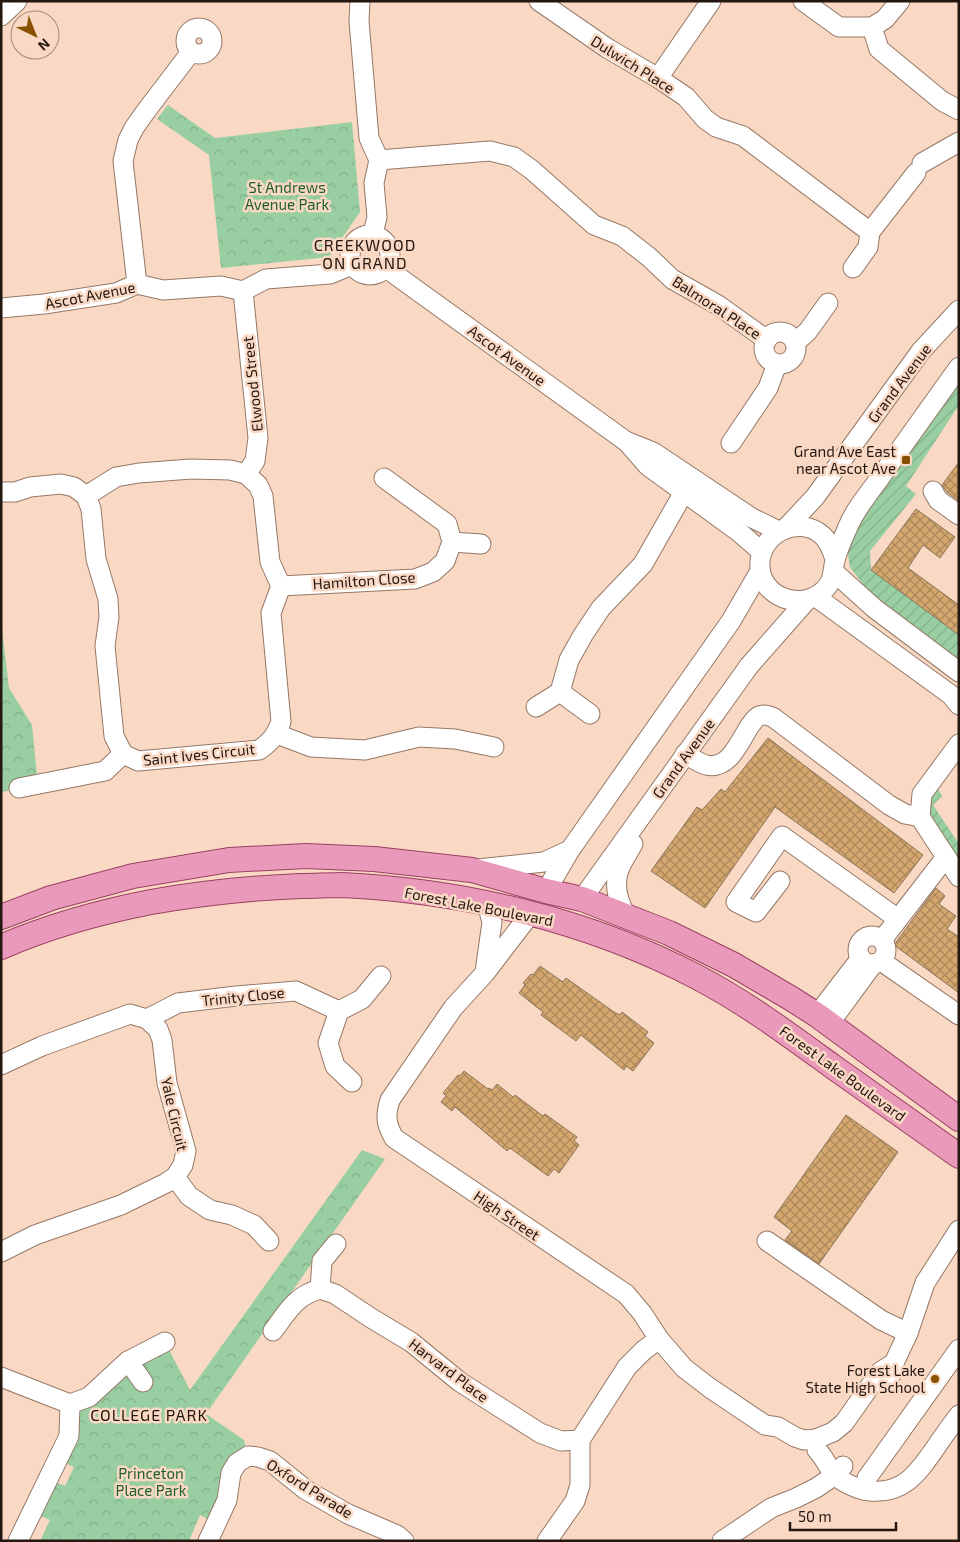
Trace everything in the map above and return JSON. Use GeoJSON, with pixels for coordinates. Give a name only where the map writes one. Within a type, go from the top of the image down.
{"type":"FeatureCollection","features":[{"type":"Feature","properties":{"kind":"main road","name":"Forest Lake Boulevard"},"geometry":{"type":"LineString","coordinates":[[1,917],[51,898],[133,876],[229,860],[306,856],[374,858],[472,870],[582,899],[628,916],[734,965],[792,999],[823,1020],[959,1119]]}},
{"type":"Feature","properties":{"kind":"main road","name":"Forest Lake Boulevard"},"geometry":{"type":"LineString","coordinates":[[1,946],[75,920],[134,906],[191,895],[252,888],[341,885],[432,894],[531,913],[567,922],[640,950],[697,977],[774,1024],[959,1156]]}},
{"type":"Feature","properties":{"kind":"main road"},"geometry":{"type":"LineString","coordinates":[[531,913],[546,891]]}},
{"type":"Feature","properties":{"kind":"main road","name":"Grand Avenue"},"geometry":{"type":"LineString","coordinates":[[567,922],[582,899]]}},
{"type":"Feature","properties":{"kind":"street"},"geometry":{"type":"LineString","coordinates":[[1,16],[17,1]]}},
{"type":"Feature","properties":{"kind":"street"},"geometry":{"type":"LineString","coordinates":[[360,1],[359,21],[370,138],[379,160],[374,183],[377,217],[373,234]]}},
{"type":"Feature","properties":{"kind":"street","name":"Dulwich Place"},"geometry":{"type":"LineString","coordinates":[[539,1],[607,48],[686,97],[705,119],[716,127],[743,136],[870,232]]}},
{"type":"Feature","properties":{"kind":"street"},"geometry":{"type":"LineString","coordinates":[[658,78],[712,1]]}},
{"type":"Feature","properties":{"kind":"street"},"geometry":{"type":"LineString","coordinates":[[802,1],[839,27],[872,27],[884,19],[900,1]]}},
{"type":"Feature","properties":{"kind":"street"},"geometry":{"type":"LineString","coordinates":[[872,27],[879,49],[942,102],[959,110]]}},
{"type":"Feature","properties":{"kind":"street"},"geometry":{"type":"LineString","coordinates":[[137,284],[123,161],[128,140],[134,128],[192,52]]}},
{"type":"Feature","properties":{"kind":"street"},"geometry":{"type":"LineString","coordinates":[[853,268],[868,247],[870,232],[919,168],[959,142]]}},
{"type":"Feature","properties":{"kind":"street","name":"Balmoral Place"},"geometry":{"type":"LineString","coordinates":[[379,160],[490,152],[514,158],[532,170],[594,225],[622,236],[649,257],[672,279],[718,305],[767,340]]}},
{"type":"Feature","properties":{"kind":"street"},"geometry":{"type":"LineString","coordinates":[[373,234],[386,241],[391,254],[386,268],[376,275],[362,274],[352,265],[350,252],[358,238],[373,234]]}},
{"type":"Feature","properties":{"kind":"street"},"geometry":{"type":"LineString","coordinates":[[243,291],[266,279],[330,274],[352,265]]}},
{"type":"Feature","properties":{"kind":"street","name":"Ascot Avenue"},"geometry":{"type":"LineString","coordinates":[[386,268],[627,442],[648,466],[752,518],[783,530]]}},
{"type":"Feature","properties":{"kind":"street","name":"Ascot Avenue"},"geometry":{"type":"LineString","coordinates":[[1,308],[44,304],[116,293],[137,284],[163,290],[221,286],[243,291]]}},
{"type":"Feature","properties":{"kind":"street","name":"Elwood Street"},"geometry":{"type":"LineString","coordinates":[[243,291],[258,438],[255,461],[246,474]]}},
{"type":"Feature","properties":{"kind":"street"},"geometry":{"type":"LineString","coordinates":[[731,443],[768,388],[777,364],[785,363],[792,359],[796,352],[795,343],[808,331],[828,303]]}},
{"type":"Feature","properties":{"kind":"street","name":"Grand Avenue"},"geometry":{"type":"LineString","coordinates":[[762,552],[769,540],[783,530],[815,497],[922,351],[959,310]]}},
{"type":"Feature","properties":{"kind":"street","name":"Balmoral Place"},"geometry":{"type":"LineString","coordinates":[[777,364],[772,362],[766,354],[767,340],[772,335],[782,333],[789,335],[795,343]]}},
{"type":"Feature","properties":{"kind":"street","name":"Grand Avenue"},"geometry":{"type":"LineString","coordinates":[[582,899],[749,666],[811,598],[828,586],[848,526],[959,367]]}},
{"type":"Feature","properties":{"kind":"street"},"geometry":{"type":"LineString","coordinates":[[1,492],[15,492],[30,487],[61,484],[74,487],[86,496],[116,477],[139,473],[191,469],[230,470],[246,474],[258,485],[263,496],[270,562],[281,586],[271,613],[281,722],[277,734],[311,747],[365,750],[419,737],[455,739],[494,747]]}},
{"type":"Feature","properties":{"kind":"street"},"geometry":{"type":"LineString","coordinates":[[384,478],[447,524],[452,542],[481,544]]}},
{"type":"Feature","properties":{"kind":"street"},"geometry":{"type":"LineString","coordinates":[[536,707],[560,692],[569,660],[583,635],[601,608],[644,564],[688,485]]}},
{"type":"Feature","properties":{"kind":"street","name":"Ascot Avenue"},"geometry":{"type":"LineString","coordinates":[[688,485],[762,552]]}},
{"type":"Feature","properties":{"kind":"street"},"geometry":{"type":"LineString","coordinates":[[933,491],[938,500],[959,515]]}},
{"type":"Feature","properties":{"kind":"street","name":"Saint Ives Circuit"},"geometry":{"type":"LineString","coordinates":[[86,496],[91,509],[96,559],[108,599],[109,617],[105,646],[114,736],[122,754],[138,761],[259,750],[277,734]]}},
{"type":"Feature","properties":{"kind":"street"},"geometry":{"type":"LineString","coordinates":[[783,530],[799,526],[812,529],[823,536],[831,547],[835,566],[874,608],[959,672]]}},
{"type":"Feature","properties":{"kind":"street","name":"Hamilton Close"},"geometry":{"type":"LineString","coordinates":[[281,586],[415,579],[433,572],[445,561],[452,542]]}},
{"type":"Feature","properties":{"kind":"street"},"geometry":{"type":"LineString","coordinates":[[762,552],[760,570],[766,585],[777,596],[791,601],[811,598],[951,695],[959,705]]}},
{"type":"Feature","properties":{"kind":"street"},"geometry":{"type":"LineString","coordinates":[[546,891],[570,850],[731,621],[760,570]]}},
{"type":"Feature","properties":{"kind":"street"},"geometry":{"type":"LineString","coordinates":[[560,692],[590,714]]}},
{"type":"Feature","properties":{"kind":"street"},"geometry":{"type":"LineString","coordinates":[[686,754],[706,764],[716,766],[723,764],[753,721],[759,716],[765,715],[774,718],[889,805],[905,814],[920,817]]}},
{"type":"Feature","properties":{"kind":"street"},"geometry":{"type":"LineString","coordinates":[[959,744],[922,794],[920,817],[959,877]]}},
{"type":"Feature","properties":{"kind":"street"},"geometry":{"type":"LineString","coordinates":[[19,788],[106,771],[122,754]]}},
{"type":"Feature","properties":{"kind":"street"},"geometry":{"type":"LineString","coordinates":[[628,916],[619,902],[617,890],[618,873],[637,837],[633,828]]}},
{"type":"Feature","properties":{"kind":"street"},"geometry":{"type":"LineString","coordinates":[[780,882],[756,912],[736,902],[782,836],[898,919]]}},
{"type":"Feature","properties":{"kind":"street"},"geometry":{"type":"LineString","coordinates":[[472,870],[544,862],[570,850]]}},
{"type":"Feature","properties":{"kind":"street"},"geometry":{"type":"LineString","coordinates":[[946,857],[882,940],[873,936],[865,939],[859,946],[859,954],[959,1015]]}},
{"type":"Feature","properties":{"kind":"street"},"geometry":{"type":"LineString","coordinates":[[485,973],[492,922],[487,904]]}},
{"type":"Feature","properties":{"kind":"street","name":"High Street"},"geometry":{"type":"LineString","coordinates":[[531,913],[485,973],[453,1008],[390,1100],[386,1113],[388,1128],[394,1138],[403,1146],[626,1294],[642,1313],[659,1339],[684,1368],[765,1425],[778,1427],[804,1440],[816,1439],[833,1432],[844,1423],[880,1372],[894,1363]]}},
{"type":"Feature","properties":{"kind":"street"},"geometry":{"type":"LineString","coordinates":[[823,1020],[871,961]]}},
{"type":"Feature","properties":{"kind":"street"},"geometry":{"type":"LineString","coordinates":[[352,1082],[335,1066],[328,1043],[339,1011],[362,999],[381,976]]}},
{"type":"Feature","properties":{"kind":"street","name":"Trinity Close"},"geometry":{"type":"LineString","coordinates":[[147,1019],[178,1004],[296,991],[339,1011]]}},
{"type":"Feature","properties":{"kind":"street"},"geometry":{"type":"LineString","coordinates":[[1,1065],[42,1046],[130,1014],[147,1019]]}},
{"type":"Feature","properties":{"kind":"street","name":"Yale Circuit"},"geometry":{"type":"LineString","coordinates":[[147,1019],[158,1028],[162,1040],[167,1083],[186,1151],[183,1165],[175,1178]]}},
{"type":"Feature","properties":{"kind":"street"},"geometry":{"type":"LineString","coordinates":[[925,1094],[953,1103],[959,1107]]}},
{"type":"Feature","properties":{"kind":"street"},"geometry":{"type":"LineString","coordinates":[[1,1252],[35,1235],[121,1205],[175,1178],[189,1196],[210,1210],[232,1215],[254,1225],[269,1241]]}},
{"type":"Feature","properties":{"kind":"street","name":"High Street"},"geometry":{"type":"LineString","coordinates":[[765,1425],[770,1436],[792,1450],[804,1452],[826,1447],[858,1425],[890,1380],[894,1363],[908,1333],[925,1283],[959,1230]]}},
{"type":"Feature","properties":{"kind":"street"},"geometry":{"type":"LineString","coordinates":[[768,1241],[881,1320],[908,1333]]}},
{"type":"Feature","properties":{"kind":"street"},"geometry":{"type":"LineString","coordinates":[[273,1331],[294,1302],[308,1292],[320,1289],[322,1262],[336,1244]]}},
{"type":"Feature","properties":{"kind":"street","name":"High Street"},"geometry":{"type":"LineString","coordinates":[[916,1309],[959,1252]]}},
{"type":"Feature","properties":{"kind":"street","name":"Harvard Place"},"geometry":{"type":"LineString","coordinates":[[320,1289],[336,1294],[411,1342],[460,1382],[540,1433],[561,1442],[580,1440]]}},
{"type":"Feature","properties":{"kind":"street"},"geometry":{"type":"LineString","coordinates":[[548,1541],[575,1501],[580,1485],[580,1440],[627,1367],[644,1350],[659,1339]]}},
{"type":"Feature","properties":{"kind":"street"},"geometry":{"type":"LineString","coordinates":[[1,1377],[70,1404],[89,1397],[128,1361],[165,1342]]}},
{"type":"Feature","properties":{"kind":"street"},"geometry":{"type":"LineString","coordinates":[[826,1447],[835,1452],[839,1470],[848,1484],[867,1481],[959,1349]]}},
{"type":"Feature","properties":{"kind":"street"},"geometry":{"type":"LineString","coordinates":[[128,1361],[143,1382]]}},
{"type":"Feature","properties":{"kind":"street"},"geometry":{"type":"LineString","coordinates":[[18,1541],[68,1436],[70,1404]]}},
{"type":"Feature","properties":{"kind":"street"},"geometry":{"type":"LineString","coordinates":[[867,1481],[880,1492],[906,1483],[919,1470],[959,1415]]}},
{"type":"Feature","properties":{"kind":"street","name":"Oxford Parade"},"geometry":{"type":"LineString","coordinates":[[208,1541],[227,1500],[231,1473],[237,1462],[248,1456],[258,1456],[270,1461],[306,1490],[348,1514],[397,1535],[404,1541]]}},
{"type":"Feature","properties":{"kind":"street"},"geometry":{"type":"LineString","coordinates":[[722,1541],[771,1508],[810,1492],[839,1470]]}},
{"type":"Feature","properties":{"kind":"green space","name":"St Andrews Avenue Park"},"geometry":{"type":"Polygon","coordinates":[[[168,105],[215,138],[352,122],[360,212],[329,257],[221,268],[209,155],[157,119],[168,105]]]}},
{"type":"Feature","properties":{"kind":"green space"},"geometry":{"type":"Polygon","coordinates":[[[959,380],[959,405],[906,486],[916,494],[870,551],[871,570],[959,635],[959,661],[874,599],[850,567],[847,549],[861,519],[959,380]]]}},
{"type":"Feature","properties":{"kind":"green space"},"geometry":{"type":"Polygon","coordinates":[[[1,620],[9,688],[32,725],[38,786],[1,792],[1,620]]]}},
{"type":"Feature","properties":{"kind":"green space"},"geometry":{"type":"Polygon","coordinates":[[[937,787],[942,796],[933,805],[959,844],[959,865],[931,822],[926,807],[937,787]]]}},
{"type":"Feature","properties":{"kind":"green space","name":"Princeton Place Park"},"geometry":{"type":"Polygon","coordinates":[[[362,1150],[385,1159],[206,1414],[244,1440],[248,1456],[212,1521],[200,1515],[189,1541],[40,1541],[50,1520],[36,1514],[26,1538],[33,1541],[18,1541],[69,1436],[70,1404],[165,1342],[190,1390],[362,1150]],[[60,1461],[51,1480],[65,1486],[74,1467],[60,1461]]]}},
{"type":"Feature","properties":{"kind":"building"},"geometry":{"type":"Polygon","coordinates":[[[959,462],[959,501],[947,492],[942,485],[959,462]]]}},
{"type":"Feature","properties":{"kind":"building"},"geometry":{"type":"Polygon","coordinates":[[[916,509],[955,537],[940,558],[923,545],[908,568],[959,605],[959,635],[871,570],[916,509]]]}},
{"type":"Feature","properties":{"kind":"building"},"geometry":{"type":"Polygon","coordinates":[[[768,738],[923,855],[894,893],[775,807],[705,908],[651,871],[697,807],[702,810],[721,789],[725,792],[768,738]]]}},
{"type":"Feature","properties":{"kind":"building"},"geometry":{"type":"Polygon","coordinates":[[[936,888],[945,896],[939,904],[956,916],[947,929],[959,937],[959,993],[894,945],[936,888]]]}},
{"type":"Feature","properties":{"kind":"building"},"geometry":{"type":"Polygon","coordinates":[[[540,966],[563,982],[566,978],[614,1012],[620,1015],[622,1012],[648,1032],[645,1036],[654,1043],[633,1071],[626,1066],[624,1070],[581,1035],[576,1041],[541,1015],[543,1012],[519,993],[525,985],[523,983],[540,966]]]}},
{"type":"Feature","properties":{"kind":"building"},"geometry":{"type":"Polygon","coordinates":[[[464,1071],[488,1089],[492,1090],[497,1084],[513,1097],[515,1095],[543,1116],[545,1114],[577,1137],[574,1141],[579,1145],[559,1173],[554,1169],[548,1176],[510,1148],[507,1151],[455,1107],[452,1111],[441,1102],[446,1096],[443,1093],[458,1075],[460,1076],[464,1071]]]}},
{"type":"Feature","properties":{"kind":"building"},"geometry":{"type":"Polygon","coordinates":[[[846,1115],[898,1152],[819,1264],[785,1240],[792,1231],[774,1217],[846,1115]]]}},
{"type":"Feature","properties":{"kind":"place","name":"Grand Ave East near Ascot Ave"},"geometry":{"type":"Point","coordinates":[906,460]}},
{"type":"Feature","properties":{"kind":"place","name":"Forest Lake State High School"},"geometry":{"type":"Point","coordinates":[935,1379]}},
{"type":"Feature","properties":{"kind":"district","name":"CREEKWOOD ON GRAND"},"geometry":{"type":"Point","coordinates":[365,253]}},
{"type":"Feature","properties":{"kind":"district","name":"COLLEGE PARK"},"geometry":{"type":"Point","coordinates":[149,1414]}}]}
